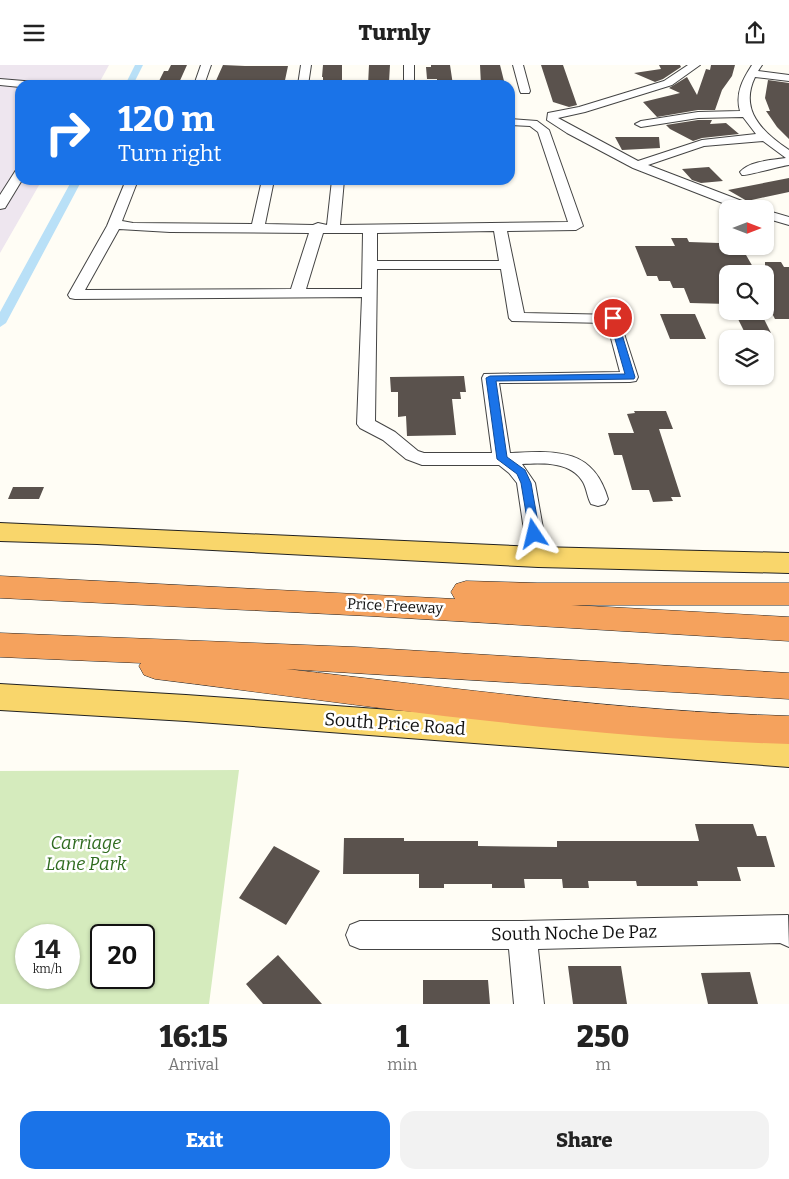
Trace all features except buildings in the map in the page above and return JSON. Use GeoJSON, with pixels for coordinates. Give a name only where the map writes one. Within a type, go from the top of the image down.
{"type":"FeatureCollection","features":[{"type":"Feature","properties":{"kind":"highway","name":"Price Freeway"},"geometry":{"type":"LineString","coordinates":[[0,587],[789,629]]}},
{"type":"Feature","properties":{"kind":"highway"},"geometry":{"type":"LineString","coordinates":[[90,591],[316,587],[537,594],[789,594]]}},
{"type":"Feature","properties":{"kind":"highway"},"geometry":{"type":"LineString","coordinates":[[11,645],[355,659],[789,686]]}},
{"type":"Feature","properties":{"kind":"highway"},"geometry":{"type":"LineString","coordinates":[[11,645],[197,672],[339,687],[538,713],[720,728],[789,730]]}},
{"type":"Feature","properties":{"kind":"main road"},"geometry":{"type":"LineString","coordinates":[[0,532],[97,535],[538,557],[789,563]]}},
{"type":"Feature","properties":{"kind":"main road","name":"South Price Road"},"geometry":{"type":"LineString","coordinates":[[0,697],[186,708],[789,753]]}},
{"type":"Feature","properties":{"kind":"street"},"geometry":{"type":"LineString","coordinates":[[200,80],[206,65]]}},
{"type":"Feature","properties":{"kind":"street"},"geometry":{"type":"LineString","coordinates":[[304,80],[306,65]]}},
{"type":"Feature","properties":{"kind":"street"},"geometry":{"type":"LineString","coordinates":[[409,65],[409,80]]}},
{"type":"Feature","properties":{"kind":"street"},"geometry":{"type":"LineString","coordinates":[[518,65],[525,91]]}},
{"type":"Feature","properties":{"kind":"street"},"geometry":{"type":"LineString","coordinates":[[695,65],[668,83],[581,110],[558,112],[552,115],[553,120],[637,165],[727,200]]}},
{"type":"Feature","properties":{"kind":"street"},"geometry":{"type":"LineString","coordinates":[[789,78],[754,69],[743,101],[747,114],[766,137],[789,155]]}},
{"type":"Feature","properties":{"kind":"street"},"geometry":{"type":"LineString","coordinates":[[0,82],[15,83]]}},
{"type":"Feature","properties":{"kind":"street"},"geometry":{"type":"LineString","coordinates":[[641,124],[698,115],[747,114]]}},
{"type":"Feature","properties":{"kind":"street"},"geometry":{"type":"LineString","coordinates":[[114,224],[133,227],[170,228],[318,227],[370,229],[576,226],[543,130],[533,123],[515,122]]}},
{"type":"Feature","properties":{"kind":"street"},"geometry":{"type":"LineString","coordinates":[[637,165],[702,143],[766,137]]}},
{"type":"Feature","properties":{"kind":"street"},"geometry":{"type":"LineString","coordinates":[[746,171],[789,161]]}},
{"type":"Feature","properties":{"kind":"street"},"geometry":{"type":"LineString","coordinates":[[0,205],[15,181]]}},
{"type":"Feature","properties":{"kind":"street"},"geometry":{"type":"LineString","coordinates":[[130,185],[114,224],[75,295],[369,293]]}},
{"type":"Feature","properties":{"kind":"street"},"geometry":{"type":"LineString","coordinates":[[258,227],[267,185]]}},
{"type":"Feature","properties":{"kind":"street"},"geometry":{"type":"LineString","coordinates":[[333,228],[337,185]]}},
{"type":"Feature","properties":{"kind":"street"},"geometry":{"type":"LineString","coordinates":[[774,217],[789,221]]}},
{"type":"Feature","properties":{"kind":"street"},"geometry":{"type":"LineString","coordinates":[[297,294],[318,227]]}},
{"type":"Feature","properties":{"kind":"street"},"geometry":{"type":"LineString","coordinates":[[500,227],[517,318],[613,318],[630,377],[490,378],[502,459],[521,472],[526,483],[538,557]]}},
{"type":"Feature","properties":{"kind":"street"},"geometry":{"type":"LineString","coordinates":[[370,229],[366,424],[389,436],[412,455],[422,459],[550,458],[566,461],[581,469],[591,478],[598,499]]}},
{"type":"Feature","properties":{"kind":"street"},"geometry":{"type":"LineString","coordinates":[[370,265],[507,265]]}},
{"type":"Feature","properties":{"kind":"street","name":"South Noche De Paz"},"geometry":{"type":"LineString","coordinates":[[360,935],[522,935],[788,931]]}},
{"type":"Feature","properties":{"kind":"street"},"geometry":{"type":"LineString","coordinates":[[522,935],[529,1004]]}},
{"type":"Feature","properties":{"kind":"shaded area"},"geometry":{"type":"Polygon","coordinates":[[[0,65],[109,65],[101,80],[15,80],[15,185],[39,185],[0,253],[0,65]]]}},
{"type":"Feature","properties":{"kind":"green space","name":"Carriage Lane Park"},"geometry":{"type":"Polygon","coordinates":[[[239,770],[209,1004],[0,1004],[0,771],[239,770]]]}},
{"type":"Feature","properties":{"kind":"waterway"},"geometry":{"type":"LineString","coordinates":[[132,80],[139,65]]}},
{"type":"Feature","properties":{"kind":"waterway"},"geometry":{"type":"LineString","coordinates":[[0,323],[74,185]]}},
{"type":"Feature","properties":{"kind":"route"},"geometry":{"type":"LineString","coordinates":[[534,534],[526,483],[521,472],[512,464],[502,459],[490,378],[630,377],[613,318]]}}]}
